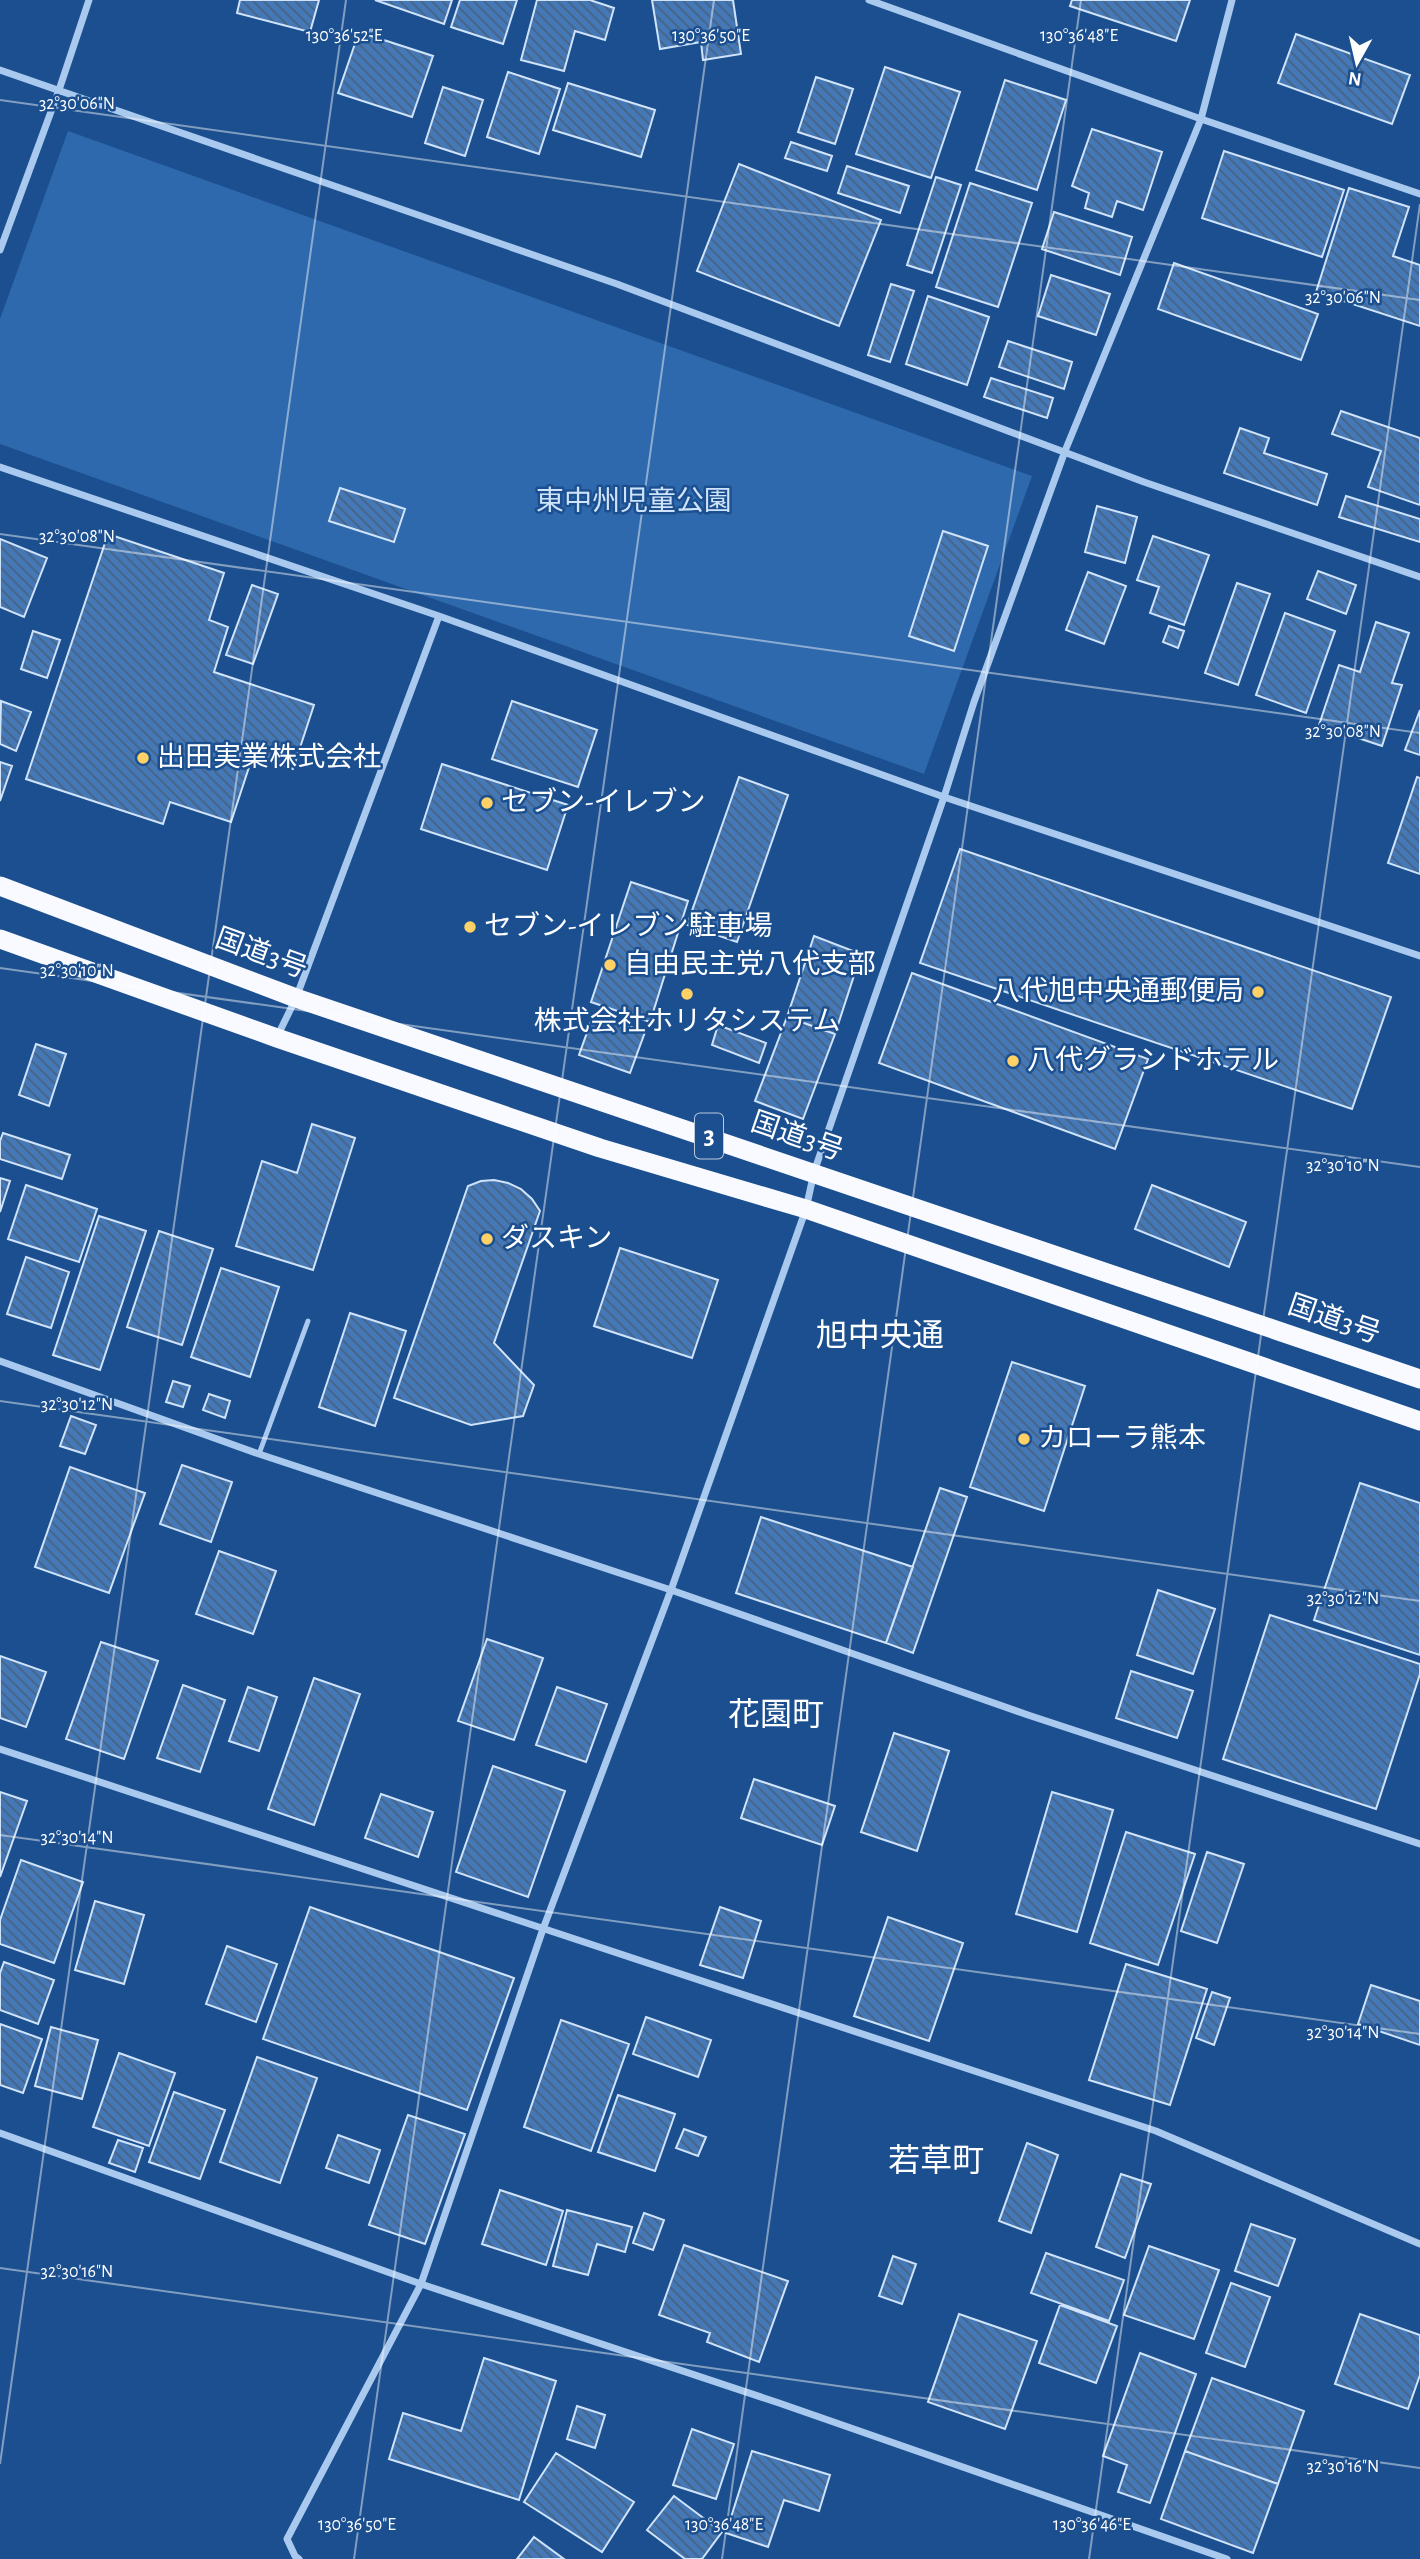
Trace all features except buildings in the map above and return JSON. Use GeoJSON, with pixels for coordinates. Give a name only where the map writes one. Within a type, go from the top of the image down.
{"type":"FeatureCollection","features":[{"type":"Feature","properties":{"kind":"highway","name":"国道3号"},"geometry":{"type":"LineString","coordinates":[[0,886],[296,998],[1420,1379]]}},
{"type":"Feature","properties":{"kind":"highway","name":"3"},"geometry":{"type":"LineString","coordinates":[[0,939],[277,1038],[600,1148],[806,1209],[1420,1421]]}},
{"type":"Feature","properties":{"kind":"street"},"geometry":{"type":"LineString","coordinates":[[0,250],[60,90],[89,0]]}},
{"type":"Feature","properties":{"kind":"street"},"geometry":{"type":"LineString","coordinates":[[869,0],[1420,194]]}},
{"type":"Feature","properties":{"kind":"street"},"geometry":{"type":"LineString","coordinates":[[296,2558],[287,2539],[421,2284],[543,1929],[671,1590],[806,1209],[814,1172],[944,797],[974,702],[1065,451],[1201,119],[1232,0]]}},
{"type":"Feature","properties":{"kind":"street"},"geometry":{"type":"LineString","coordinates":[[0,71],[617,284],[1144,482],[1420,577]]}},
{"type":"Feature","properties":{"kind":"street"},"geometry":{"type":"LineString","coordinates":[[0,467],[439,616],[944,797],[1420,956]]}},
{"type":"Feature","properties":{"kind":"street"},"geometry":{"type":"LineString","coordinates":[[277,1038],[296,998],[439,616]]}},
{"type":"Feature","properties":{"kind":"street"},"geometry":{"type":"LineString","coordinates":[[0,1361],[259,1454],[671,1590],[1028,1715],[1420,1844]]}},
{"type":"Feature","properties":{"kind":"street"},"geometry":{"type":"LineString","coordinates":[[0,1749],[1156,2131],[1420,2244]]}},
{"type":"Feature","properties":{"kind":"street"},"geometry":{"type":"LineString","coordinates":[[0,2133],[421,2284],[779,2403],[1227,2559]]}},
{"type":"Feature","properties":{"kind":"lane"},"geometry":{"type":"LineString","coordinates":[[259,1454],[309,1321]]}},
{"type":"Feature","properties":{"kind":"green space","name":"東中州児童公園"},"geometry":{"type":"Polygon","coordinates":[[[68,131],[1032,476],[924,774],[0,444],[0,319],[68,131]]]}},
{"type":"Feature","properties":{"kind":"place","name":"出田実業株式会社"},"geometry":{"type":"Point","coordinates":[143,758]}},
{"type":"Feature","properties":{"kind":"place","name":"セブン-イレブン"},"geometry":{"type":"Point","coordinates":[487,803]}},
{"type":"Feature","properties":{"kind":"place","name":"セブン-イレブン駐車場"},"geometry":{"type":"Point","coordinates":[470,927]}},
{"type":"Feature","properties":{"kind":"place","name":"自由民主党八代支部"},"geometry":{"type":"Point","coordinates":[610,965]}},
{"type":"Feature","properties":{"kind":"place","name":"八代旭中央通郵便局"},"geometry":{"type":"Point","coordinates":[1258,992]}},
{"type":"Feature","properties":{"kind":"place","name":"株式会社ホリタシステム"},"geometry":{"type":"Point","coordinates":[687,994]}},
{"type":"Feature","properties":{"kind":"place","name":"八代グランドホテル"},"geometry":{"type":"Point","coordinates":[1013,1061]}},
{"type":"Feature","properties":{"kind":"place","name":"ダスキン"},"geometry":{"type":"Point","coordinates":[487,1239]}},
{"type":"Feature","properties":{"kind":"place","name":"カローラ熊本"},"geometry":{"type":"Point","coordinates":[1024,1439]}},
{"type":"Feature","properties":{"kind":"district","name":"旭中央通"},"geometry":{"type":"Point","coordinates":[880,1336]}},
{"type":"Feature","properties":{"kind":"district","name":"花園町"},"geometry":{"type":"Point","coordinates":[776,1715]}},
{"type":"Feature","properties":{"kind":"district","name":"若草町"},"geometry":{"type":"Point","coordinates":[936,2161]}}]}
